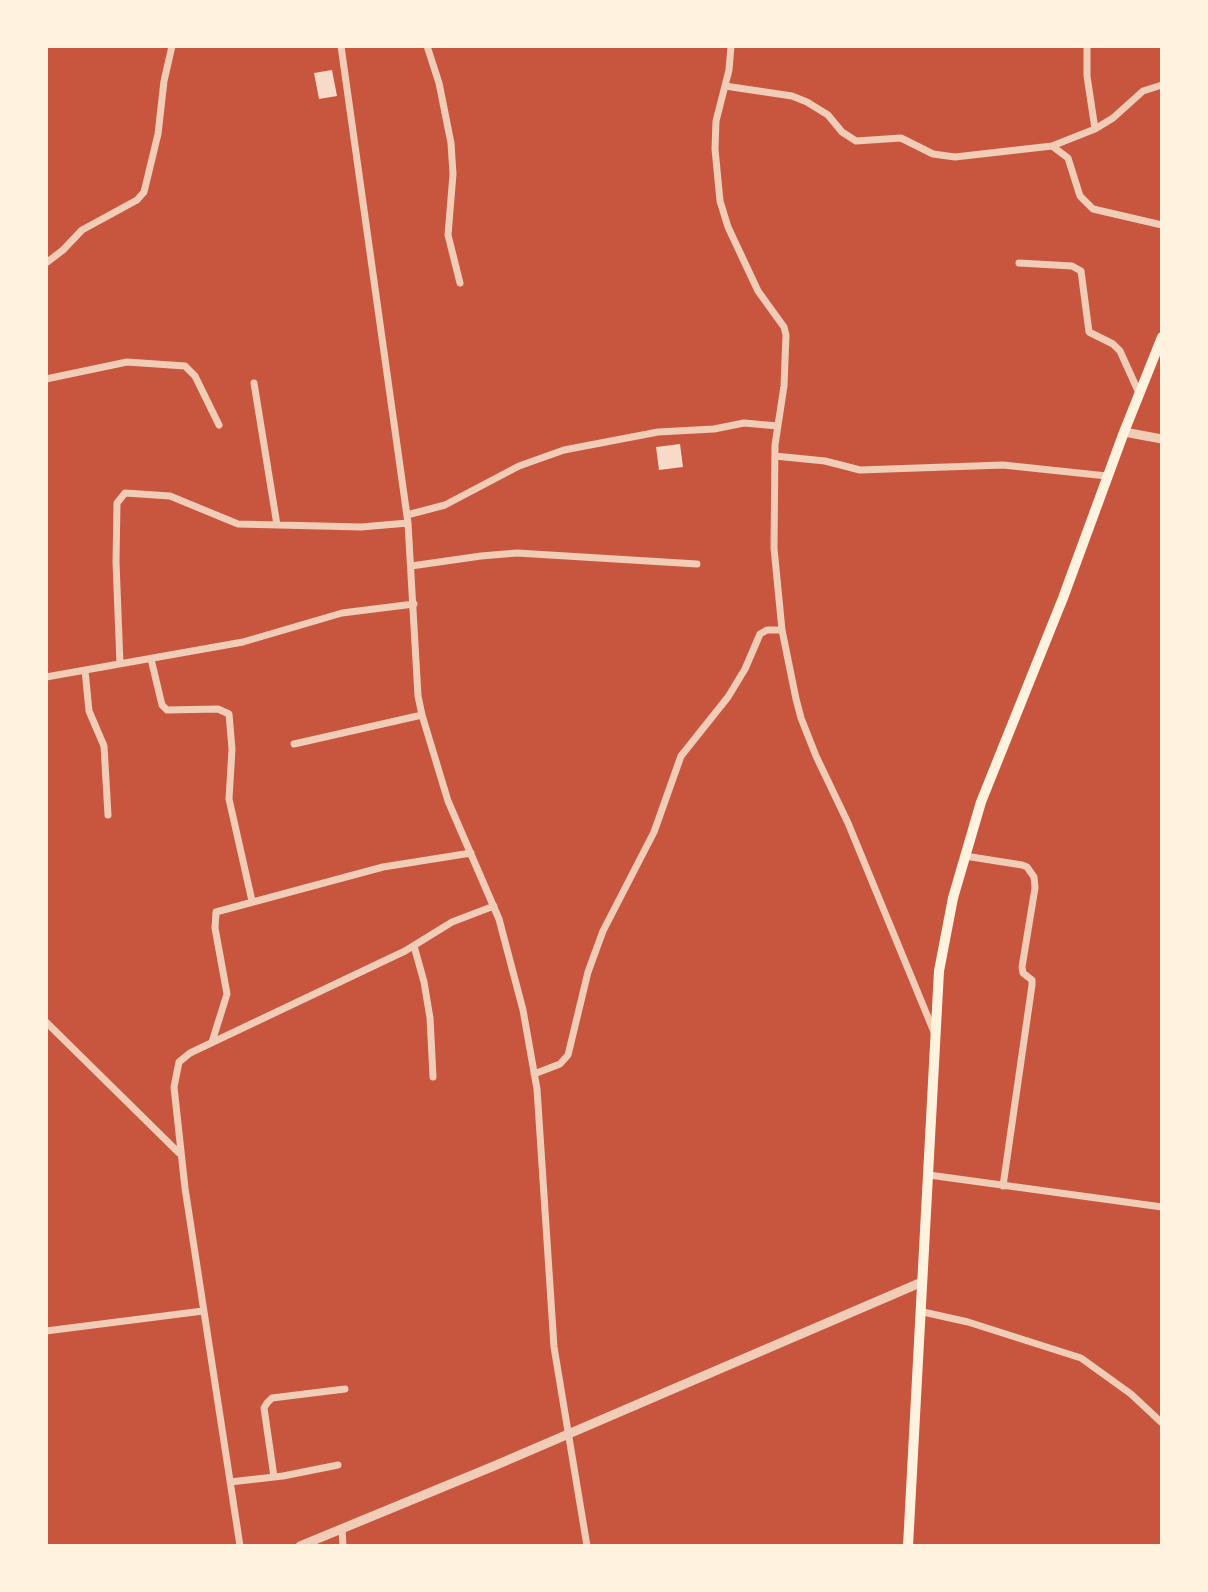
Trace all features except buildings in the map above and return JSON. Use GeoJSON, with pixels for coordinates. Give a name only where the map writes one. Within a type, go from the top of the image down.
{"type":"FeatureCollection","features":[{"type":"Feature","properties":{"kind":"main road"},"geometry":{"type":"LineString","coordinates":[[908,1546],[939,971],[953,898],[981,802],[1063,598],[1162,337]]}},
{"type":"Feature","properties":{"kind":"street"},"geometry":{"type":"LineString","coordinates":[[46,263],[82,230],[137,200],[144,192],[158,134],[164,81],[172,46]]}},
{"type":"Feature","properties":{"kind":"street"},"geometry":{"type":"LineString","coordinates":[[341,46],[408,519],[416,680],[422,715],[448,801],[494,906],[523,1010],[541,1140],[554,1347],[587,1546]]}},
{"type":"Feature","properties":{"kind":"street"},"geometry":{"type":"LineString","coordinates":[[427,46],[437,74],[451,143],[453,174],[448,235],[460,283]]}},
{"type":"Feature","properties":{"kind":"street"},"geometry":{"type":"LineString","coordinates":[[731,46],[714,136],[720,201],[728,227],[758,291],[786,335],[784,386],[775,456],[774,548],[782,630],[801,718],[848,823],[936,1038]]}},
{"type":"Feature","properties":{"kind":"street"},"geometry":{"type":"LineString","coordinates":[[1087,46],[1087,76],[1095,129]]}},
{"type":"Feature","properties":{"kind":"street"},"geometry":{"type":"LineString","coordinates":[[725,86],[792,96],[807,102],[828,115],[849,138],[856,141],[901,138],[933,154],[955,157],[1052,146],[1095,129],[1113,118],[1143,91],[1162,85]]}},
{"type":"Feature","properties":{"kind":"street"},"geometry":{"type":"LineString","coordinates":[[1052,146],[1068,158],[1080,196],[1093,209],[1162,225]]}},
{"type":"Feature","properties":{"kind":"street"},"geometry":{"type":"LineString","coordinates":[[1019,263],[1072,266],[1081,271],[1089,332],[1120,351],[1139,393]]}},
{"type":"Feature","properties":{"kind":"street"},"geometry":{"type":"LineString","coordinates":[[46,379],[127,362],[185,366],[195,376],[219,425]]}},
{"type":"Feature","properties":{"kind":"street"},"geometry":{"type":"LineString","coordinates":[[254,383],[277,525]]}},
{"type":"Feature","properties":{"kind":"street"},"geometry":{"type":"LineString","coordinates":[[120,664],[117,503],[121,496],[132,491],[159,493],[232,522],[361,527],[408,519],[445,505],[519,466],[564,450],[658,432],[714,429],[744,423],[778,426]]}},
{"type":"Feature","properties":{"kind":"street"},"geometry":{"type":"LineString","coordinates":[[1124,432],[1162,439]]}},
{"type":"Feature","properties":{"kind":"street"},"geometry":{"type":"LineString","coordinates":[[775,456],[825,461],[860,470],[1003,465],[1107,476]]}},
{"type":"Feature","properties":{"kind":"street"},"geometry":{"type":"LineString","coordinates":[[411,566],[517,553],[697,564]]}},
{"type":"Feature","properties":{"kind":"street"},"geometry":{"type":"LineString","coordinates":[[46,677],[243,642],[342,613],[414,604]]}},
{"type":"Feature","properties":{"kind":"street"},"geometry":{"type":"LineString","coordinates":[[534,1074],[560,1064],[568,1055],[588,972],[603,931],[654,832],[681,756],[728,697],[745,669],[760,634],[767,630],[782,630]]}},
{"type":"Feature","properties":{"kind":"street"},"geometry":{"type":"LineString","coordinates":[[151,659],[162,705],[167,710],[218,709],[229,714],[232,749],[229,799],[252,901]]}},
{"type":"Feature","properties":{"kind":"street"},"geometry":{"type":"LineString","coordinates":[[85,670],[89,711],[104,746],[108,815]]}},
{"type":"Feature","properties":{"kind":"street"},"geometry":{"type":"LineString","coordinates":[[294,744],[422,715]]}},
{"type":"Feature","properties":{"kind":"street"},"geometry":{"type":"LineString","coordinates":[[212,1042],[227,994],[214,916],[218,910],[383,867],[471,853]]}},
{"type":"Feature","properties":{"kind":"street"},"geometry":{"type":"LineString","coordinates":[[965,856],[1022,865],[1034,877],[1035,888],[1022,967],[1024,974],[1032,980],[1032,985],[1003,1186]]}},
{"type":"Feature","properties":{"kind":"street"},"geometry":{"type":"LineString","coordinates":[[240,1546],[181,1154],[175,1075],[179,1062],[212,1042],[414,946],[452,922],[494,906]]}},
{"type":"Feature","properties":{"kind":"street"},"geometry":{"type":"LineString","coordinates":[[414,946],[430,1018],[433,1077]]}},
{"type":"Feature","properties":{"kind":"street"},"geometry":{"type":"LineString","coordinates":[[46,1022],[181,1154]]}},
{"type":"Feature","properties":{"kind":"street"},"geometry":{"type":"LineString","coordinates":[[929,1175],[1162,1207]]}},
{"type":"Feature","properties":{"kind":"street"},"geometry":{"type":"LineString","coordinates":[[300,1546],[922,1282]]}},
{"type":"Feature","properties":{"kind":"street"},"geometry":{"type":"LineString","coordinates":[[46,1331],[203,1311]]}},
{"type":"Feature","properties":{"kind":"street"},"geometry":{"type":"LineString","coordinates":[[923,1312],[968,1322],[1081,1358],[1131,1394],[1162,1423]]}},
{"type":"Feature","properties":{"kind":"street"},"geometry":{"type":"LineString","coordinates":[[274,1477],[264,1408],[267,1403],[272,1398],[345,1389]]}},
{"type":"Feature","properties":{"kind":"street"},"geometry":{"type":"LineString","coordinates":[[230,1482],[338,1465]]}},
{"type":"Feature","properties":{"kind":"street"},"geometry":{"type":"LineString","coordinates":[[342,1529],[343,1546]]}}]}
